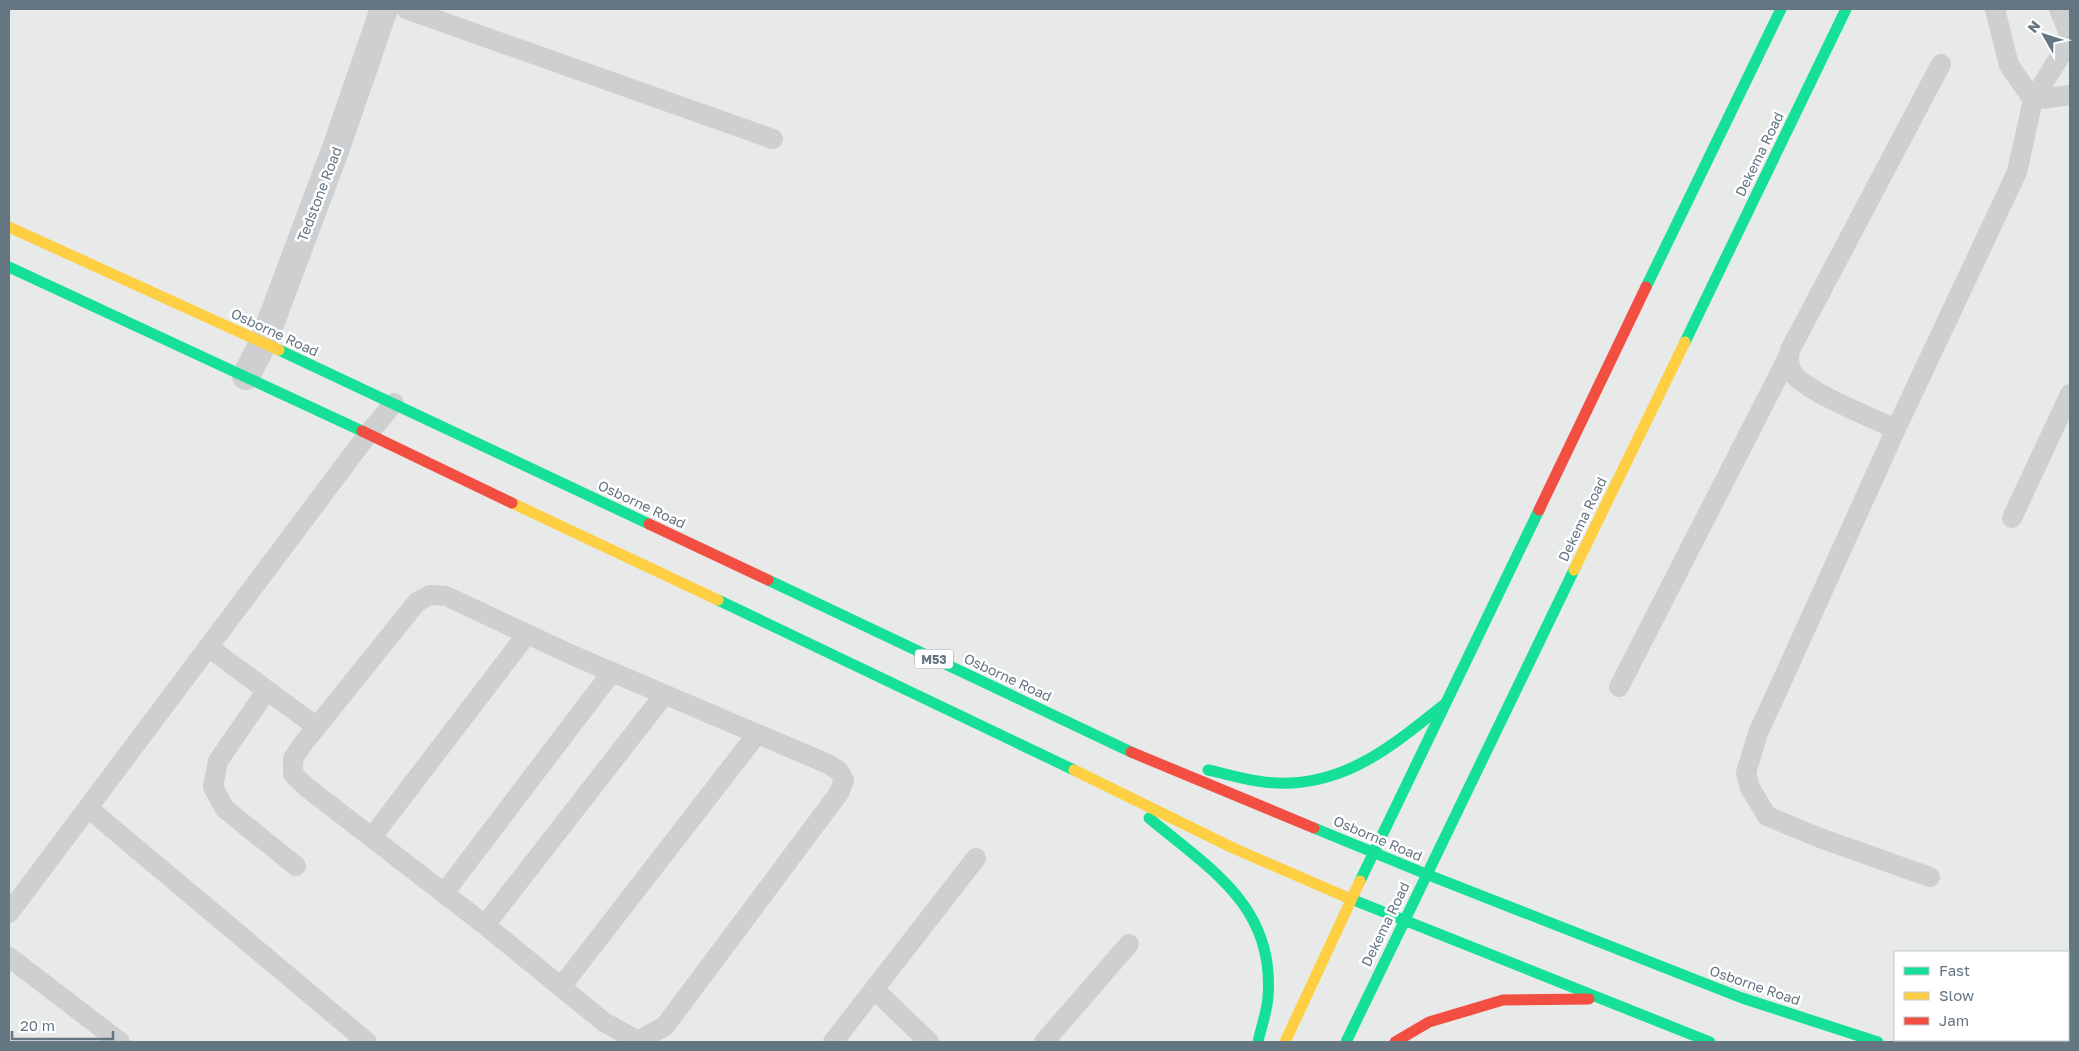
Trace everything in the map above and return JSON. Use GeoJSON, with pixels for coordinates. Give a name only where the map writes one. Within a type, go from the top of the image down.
{"type":"FeatureCollection","features":[{"type":"Feature","properties":{"kind":"main road"},"geometry":{"type":"LineString","coordinates":[[1285,1042],[1373,853],[1781,9]]}},
{"type":"Feature","properties":{"kind":"main road","name":"Dekema Road"},"geometry":{"type":"LineString","coordinates":[[1346,1042],[1846,9]]}},
{"type":"Feature","properties":{"kind":"main road","name":"Osborne Road"},"geometry":{"type":"LineString","coordinates":[[9,227],[394,403],[1133,753],[1373,853],[1742,998],[1878,1042]]}},
{"type":"Feature","properties":{"kind":"main road"},"geometry":{"type":"LineString","coordinates":[[9,266],[368,434],[1114,789],[1233,848],[1352,899],[1710,1042]]}},
{"type":"Feature","properties":{"kind":"main road"},"geometry":{"type":"LineString","coordinates":[[1133,753],[1269,784],[1308,783],[1342,774],[1379,756],[1446,703]]}},
{"type":"Feature","properties":{"kind":"main road"},"geometry":{"type":"LineString","coordinates":[[1114,789],[1231,887],[1255,920],[1268,963],[1268,998],[1258,1042]]}},
{"type":"Feature","properties":{"kind":"main road"},"geometry":{"type":"LineString","coordinates":[[1394,1042],[1429,1022],[1503,1000],[1602,999]]}},
{"type":"Feature","properties":{"kind":"street","name":"Tedstone Road"},"geometry":{"type":"LineString","coordinates":[[246,376],[263,343],[336,148],[384,9]]}},
{"type":"Feature","properties":{"kind":"lane"},"geometry":{"type":"LineString","coordinates":[[406,9],[773,139]]}},
{"type":"Feature","properties":{"kind":"lane"},"geometry":{"type":"LineString","coordinates":[[1995,9],[2009,65],[2033,100]]}},
{"type":"Feature","properties":{"kind":"lane"},"geometry":{"type":"LineString","coordinates":[[2059,9],[2070,36]]}},
{"type":"Feature","properties":{"kind":"lane"},"geometry":{"type":"LineString","coordinates":[[1930,877],[1820,838],[1767,816],[1750,788],[1746,773],[1758,733],[1896,429],[2017,172],[2033,100],[2070,40]]}},
{"type":"Feature","properties":{"kind":"lane"},"geometry":{"type":"LineString","coordinates":[[1619,687],[1790,350],[1941,64]]}},
{"type":"Feature","properties":{"kind":"lane"},"geometry":{"type":"LineString","coordinates":[[2033,100],[2070,95]]}},
{"type":"Feature","properties":{"kind":"lane"},"geometry":{"type":"LineString","coordinates":[[1788,357],[1792,372],[1806,386],[1896,429]]}},
{"type":"Feature","properties":{"kind":"lane"},"geometry":{"type":"LineString","coordinates":[[2012,518],[2070,394]]}},
{"type":"Feature","properties":{"kind":"lane"},"geometry":{"type":"LineString","coordinates":[[9,914],[368,434],[394,403]]}},
{"type":"Feature","properties":{"kind":"lane"},"geometry":{"type":"LineString","coordinates":[[430,595],[446,596],[527,634],[828,764],[839,771],[844,780],[839,794],[665,1026],[638,1041],[604,1022],[485,925],[305,786],[293,774],[293,759],[317,726],[417,602],[430,595]]}},
{"type":"Feature","properties":{"kind":"lane"},"geometry":{"type":"LineString","coordinates":[[372,838],[527,634]]}},
{"type":"Feature","properties":{"kind":"lane"},"geometry":{"type":"LineString","coordinates":[[208,647],[317,726]]}},
{"type":"Feature","properties":{"kind":"lane"},"geometry":{"type":"LineString","coordinates":[[444,893],[612,672]]}},
{"type":"Feature","properties":{"kind":"lane"},"geometry":{"type":"LineString","coordinates":[[267,690],[218,761],[213,787],[225,809],[296,866]]}},
{"type":"Feature","properties":{"kind":"lane"},"geometry":{"type":"LineString","coordinates":[[485,925],[664,694]]}},
{"type":"Feature","properties":{"kind":"lane"},"geometry":{"type":"LineString","coordinates":[[561,987],[757,734]]}},
{"type":"Feature","properties":{"kind":"lane"},"geometry":{"type":"LineString","coordinates":[[88,808],[367,1042]]}},
{"type":"Feature","properties":{"kind":"lane"},"geometry":{"type":"LineString","coordinates":[[833,1042],[976,858]]}},
{"type":"Feature","properties":{"kind":"lane"},"geometry":{"type":"LineString","coordinates":[[1044,1042],[1129,944]]}},
{"type":"Feature","properties":{"kind":"lane"},"geometry":{"type":"LineString","coordinates":[[9,957],[120,1042]]}},
{"type":"Feature","properties":{"kind":"lane"},"geometry":{"type":"LineString","coordinates":[[874,989],[929,1042]]}},
{"type":"Feature","properties":{"kind":"shaded area"},"geometry":{"type":"Polygon","coordinates":[[[9,9],[2070,9],[2070,1042],[9,1042],[9,9]]]}},
{"type":"Feature","properties":{"kind":"traffic: fast"},"geometry":{"type":"LineString","coordinates":[[1646,287],[1781,9]]}},
{"type":"Feature","properties":{"kind":"traffic: fast"},"geometry":{"type":"LineString","coordinates":[[1685,342],[1846,9]]}},
{"type":"Feature","properties":{"kind":"traffic: fast"},"geometry":{"type":"LineString","coordinates":[[9,267],[362,431]]}},
{"type":"Feature","properties":{"kind":"traffic: fast"},"geometry":{"type":"LineString","coordinates":[[279,350],[649,524]]}},
{"type":"Feature","properties":{"kind":"traffic: fast"},"geometry":{"type":"LineString","coordinates":[[1360,881],[1539,510]]}},
{"type":"Feature","properties":{"kind":"traffic: fast"},"geometry":{"type":"LineString","coordinates":[[1346,1042],[1574,570]]}},
{"type":"Feature","properties":{"kind":"traffic: fast"},"geometry":{"type":"LineString","coordinates":[[768,580],[1131,752]]}},
{"type":"Feature","properties":{"kind":"traffic: fast"},"geometry":{"type":"LineString","coordinates":[[718,600],[1074,770]]}},
{"type":"Feature","properties":{"kind":"traffic: fast"},"geometry":{"type":"LineString","coordinates":[[1208,770],[1264,782],[1291,783],[1317,780],[1340,773],[1384,750],[1446,703]]}},
{"type":"Feature","properties":{"kind":"traffic: fast"},"geometry":{"type":"LineString","coordinates":[[1149,818],[1215,873],[1234,892],[1250,914],[1261,938],[1267,965],[1268,997],[1258,1042]]}},
{"type":"Feature","properties":{"kind":"traffic: fast"},"geometry":{"type":"LineString","coordinates":[[1314,828],[1742,998],[1878,1042]]}},
{"type":"Feature","properties":{"kind":"traffic: fast"},"geometry":{"type":"LineString","coordinates":[[1346,897],[1710,1042]]}},
{"type":"Feature","properties":{"kind":"traffic: slow"},"geometry":{"type":"LineString","coordinates":[[9,227],[279,350]]}},
{"type":"Feature","properties":{"kind":"traffic: slow"},"geometry":{"type":"LineString","coordinates":[[1574,570],[1685,342]]}},
{"type":"Feature","properties":{"kind":"traffic: slow"},"geometry":{"type":"LineString","coordinates":[[512,503],[718,600]]}},
{"type":"Feature","properties":{"kind":"traffic: slow"},"geometry":{"type":"LineString","coordinates":[[1074,770],[1233,848],[1346,897]]}},
{"type":"Feature","properties":{"kind":"traffic: slow"},"geometry":{"type":"LineString","coordinates":[[1285,1042],[1360,881]]}},
{"type":"Feature","properties":{"kind":"traffic: jam"},"geometry":{"type":"LineString","coordinates":[[1539,510],[1646,287]]}},
{"type":"Feature","properties":{"kind":"traffic: jam"},"geometry":{"type":"LineString","coordinates":[[362,431],[512,503]]}},
{"type":"Feature","properties":{"kind":"traffic: jam"},"geometry":{"type":"LineString","coordinates":[[649,524],[768,580]]}},
{"type":"Feature","properties":{"kind":"traffic: jam"},"geometry":{"type":"LineString","coordinates":[[1131,752],[1314,828]]}},
{"type":"Feature","properties":{"kind":"traffic: jam"},"geometry":{"type":"LineString","coordinates":[[1395,1042],[1429,1022],[1503,1000],[1589,999]]}}]}
